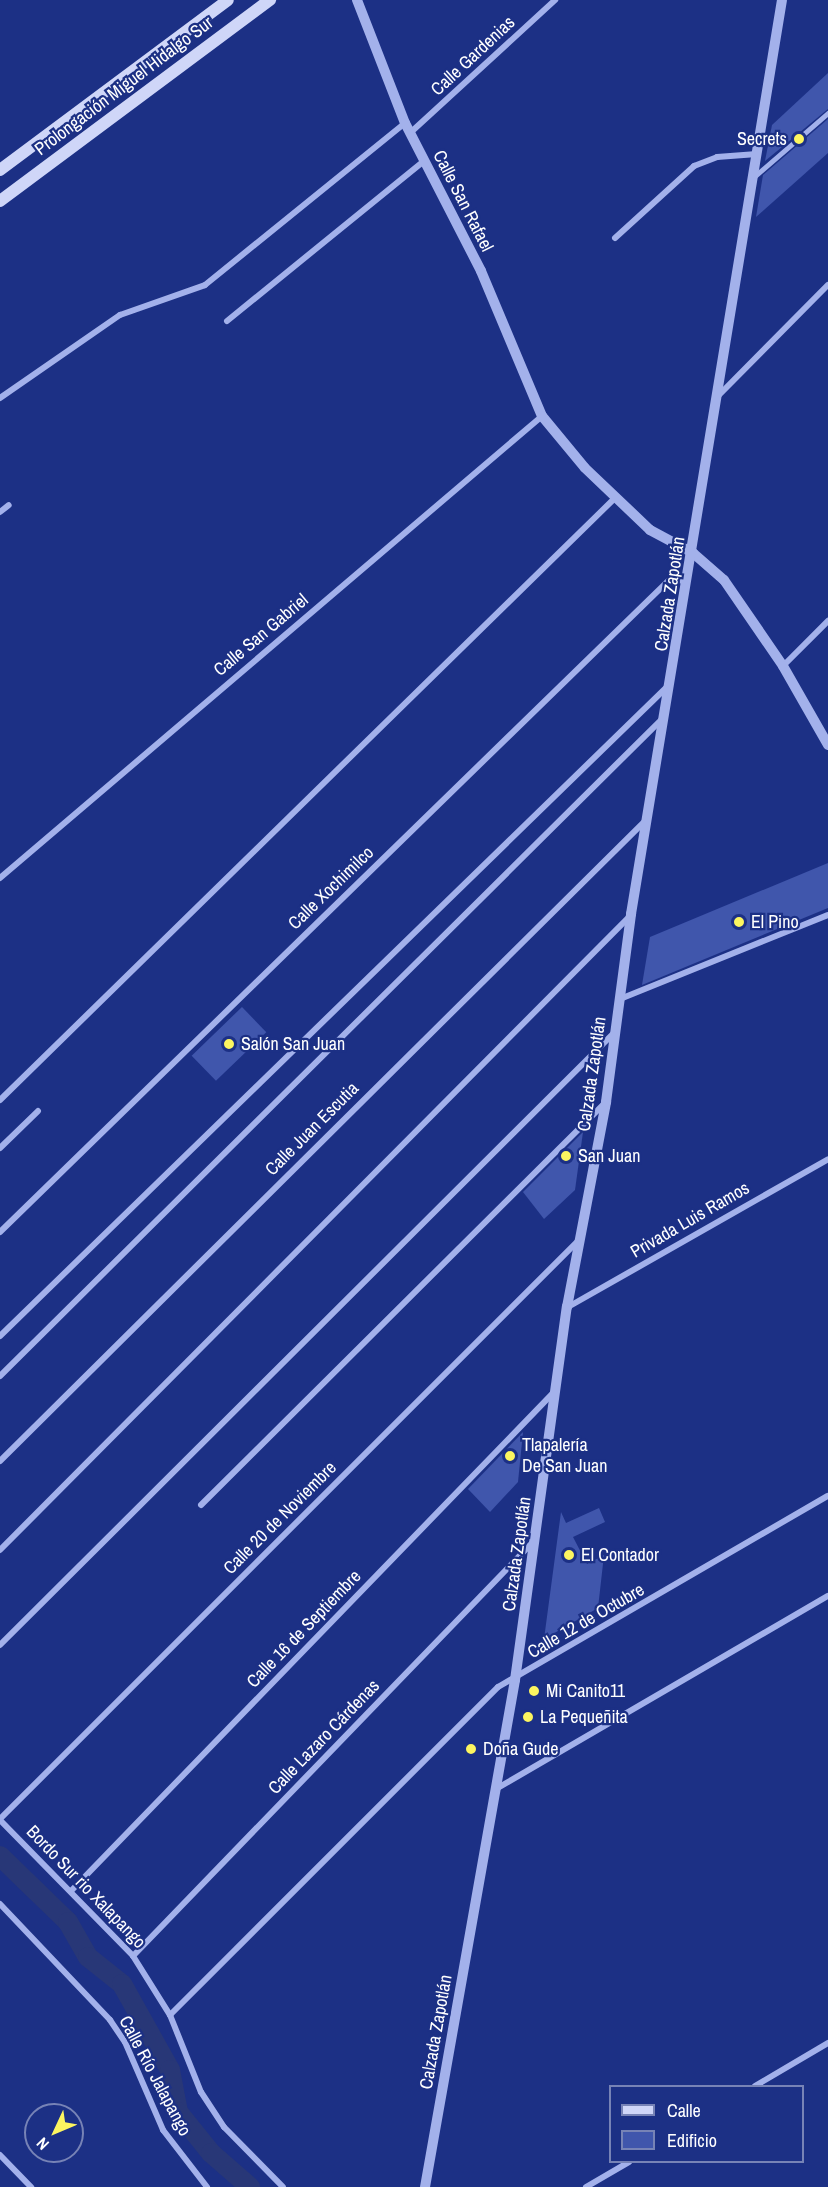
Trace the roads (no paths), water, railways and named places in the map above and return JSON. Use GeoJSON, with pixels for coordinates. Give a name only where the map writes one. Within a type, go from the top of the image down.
{"type":"FeatureCollection","features":[{"type":"Feature","properties":{"kind":"main road","name":"Prolongación Miguel Hidalgo Sur"},"geometry":{"type":"LineString","coordinates":[[0,170],[228,0]]}},
{"type":"Feature","properties":{"kind":"main road","name":"Prolongación Miguel Hidalgo Sur"},"geometry":{"type":"LineString","coordinates":[[0,201],[270,0]]}},
{"type":"Feature","properties":{"kind":"street","name":"Calle San Rafael"},"geometry":{"type":"LineString","coordinates":[[357,0],[407,128],[481,271],[542,416],[615,497],[650,530],[693,554],[724,580],[783,666],[828,745]]}},
{"type":"Feature","properties":{"kind":"street","name":"Calle Gardenias"},"geometry":{"type":"LineString","coordinates":[[0,398],[120,315],[205,285],[407,128],[555,0]]}},
{"type":"Feature","properties":{"kind":"street","name":"Calzada Zapotlán"},"geometry":{"type":"LineString","coordinates":[[425,2187],[515,1680],[558,1388],[567,1307],[606,1102],[647,820],[673,682],[687,582],[782,0]]}},
{"type":"Feature","properties":{"kind":"street"},"geometry":{"type":"LineString","coordinates":[[615,238],[694,166],[717,158],[757,154]]}},
{"type":"Feature","properties":{"kind":"street"},"geometry":{"type":"LineString","coordinates":[[227,321],[424,161]]}},
{"type":"Feature","properties":{"kind":"street"},"geometry":{"type":"LineString","coordinates":[[718,396],[828,285]]}},
{"type":"Feature","properties":{"kind":"street","name":"Calle San Gabriel"},"geometry":{"type":"LineString","coordinates":[[0,878],[542,416]]}},
{"type":"Feature","properties":{"kind":"street"},"geometry":{"type":"LineString","coordinates":[[0,1100],[615,497]]}},
{"type":"Feature","properties":{"kind":"street"},"geometry":{"type":"LineString","coordinates":[[0,512],[9,505]]}},
{"type":"Feature","properties":{"kind":"street","name":"Calle Xochimilco"},"geometry":{"type":"LineString","coordinates":[[1,1230],[671,578],[687,582]]}},
{"type":"Feature","properties":{"kind":"street"},"geometry":{"type":"LineString","coordinates":[[783,666],[828,621]]}},
{"type":"Feature","properties":{"kind":"street"},"geometry":{"type":"LineString","coordinates":[[0,1336],[673,682]]}},
{"type":"Feature","properties":{"kind":"street"},"geometry":{"type":"LineString","coordinates":[[0,1376],[667,714]]}},
{"type":"Feature","properties":{"kind":"street","name":"Calle Juan Escutia"},"geometry":{"type":"LineString","coordinates":[[0,1461],[647,820]]}},
{"type":"Feature","properties":{"kind":"street"},"geometry":{"type":"LineString","coordinates":[[0,1550],[632,914]]}},
{"type":"Feature","properties":{"kind":"street"},"geometry":{"type":"LineString","coordinates":[[620,1000],[828,915]]}},
{"type":"Feature","properties":{"kind":"street"},"geometry":{"type":"LineString","coordinates":[[0,1645],[615,1031]]}},
{"type":"Feature","properties":{"kind":"street"},"geometry":{"type":"LineString","coordinates":[[201,1505],[606,1102]]}},
{"type":"Feature","properties":{"kind":"street"},"geometry":{"type":"LineString","coordinates":[[0,1148],[38,1110]]}},
{"type":"Feature","properties":{"kind":"street","name":"Privada Luis Ramos"},"geometry":{"type":"LineString","coordinates":[[567,1307],[828,1159]]}},
{"type":"Feature","properties":{"kind":"street","name":"Calle 20 de Noviembre"},"geometry":{"type":"LineString","coordinates":[[0,1820],[581,1237]]}},
{"type":"Feature","properties":{"kind":"street","name":"Calle 16 de Septiembre"},"geometry":{"type":"LineString","coordinates":[[71,1891],[558,1388]]}},
{"type":"Feature","properties":{"kind":"street","name":"Calle 12 de Octubre"},"geometry":{"type":"LineString","coordinates":[[170,2015],[479,1702],[828,1496]]}},
{"type":"Feature","properties":{"kind":"street","name":"Calle Lazaro Cárdenas"},"geometry":{"type":"LineString","coordinates":[[134,1956],[536,1539]]}},
{"type":"Feature","properties":{"kind":"street"},"geometry":{"type":"LineString","coordinates":[[496,1789],[828,1596]]}},
{"type":"Feature","properties":{"kind":"street","name":"Bordo Sur rio Xalapango"},"geometry":{"type":"LineString","coordinates":[[0,1820],[134,1956],[170,2015],[201,2092],[224,2127],[283,2187]]}},
{"type":"Feature","properties":{"kind":"street","name":"Calle Río Jalapango"},"geometry":{"type":"LineString","coordinates":[[0,1904],[110,2020],[125,2042],[163,2130],[207,2187]]}},
{"type":"Feature","properties":{"kind":"street"},"geometry":{"type":"LineString","coordinates":[[757,2085],[828,2043]]}},
{"type":"Feature","properties":{"kind":"street"},"geometry":{"type":"LineString","coordinates":[[0,2156],[31,2187]]}},
{"type":"Feature","properties":{"kind":"street"},"geometry":{"type":"LineString","coordinates":[[586,2187],[627,2163]]}},
{"type":"Feature","properties":{"kind":"lane"},"geometry":{"type":"LineString","coordinates":[[753,178],[828,113]]}},
{"type":"Feature","properties":{"kind":"waterway"},"geometry":{"type":"LineString","coordinates":[[0,1856],[68,1922],[88,1957],[122,1984],[170,2070],[178,2112],[211,2153],[250,2187]]}},
{"type":"Feature","properties":{"kind":"place","name":"Secrets"},"geometry":{"type":"Point","coordinates":[799,139]}},
{"type":"Feature","properties":{"kind":"place","name":"El Pino"},"geometry":{"type":"Point","coordinates":[739,922]}},
{"type":"Feature","properties":{"kind":"place","name":"Salón San Juan"},"geometry":{"type":"Point","coordinates":[229,1044]}},
{"type":"Feature","properties":{"kind":"place","name":"San Juan"},"geometry":{"type":"Point","coordinates":[566,1156]}},
{"type":"Feature","properties":{"kind":"place","name":"Tlapalería De San Juan"},"geometry":{"type":"Point","coordinates":[510,1456]}},
{"type":"Feature","properties":{"kind":"place","name":"El Contador"},"geometry":{"type":"Point","coordinates":[569,1555]}},
{"type":"Feature","properties":{"kind":"place","name":"Mi Canito11"},"geometry":{"type":"Point","coordinates":[534,1691]}},
{"type":"Feature","properties":{"kind":"place","name":"La Pequeñita"},"geometry":{"type":"Point","coordinates":[528,1717]}},
{"type":"Feature","properties":{"kind":"place","name":"Doña Gude"},"geometry":{"type":"Point","coordinates":[471,1749]}}]}
